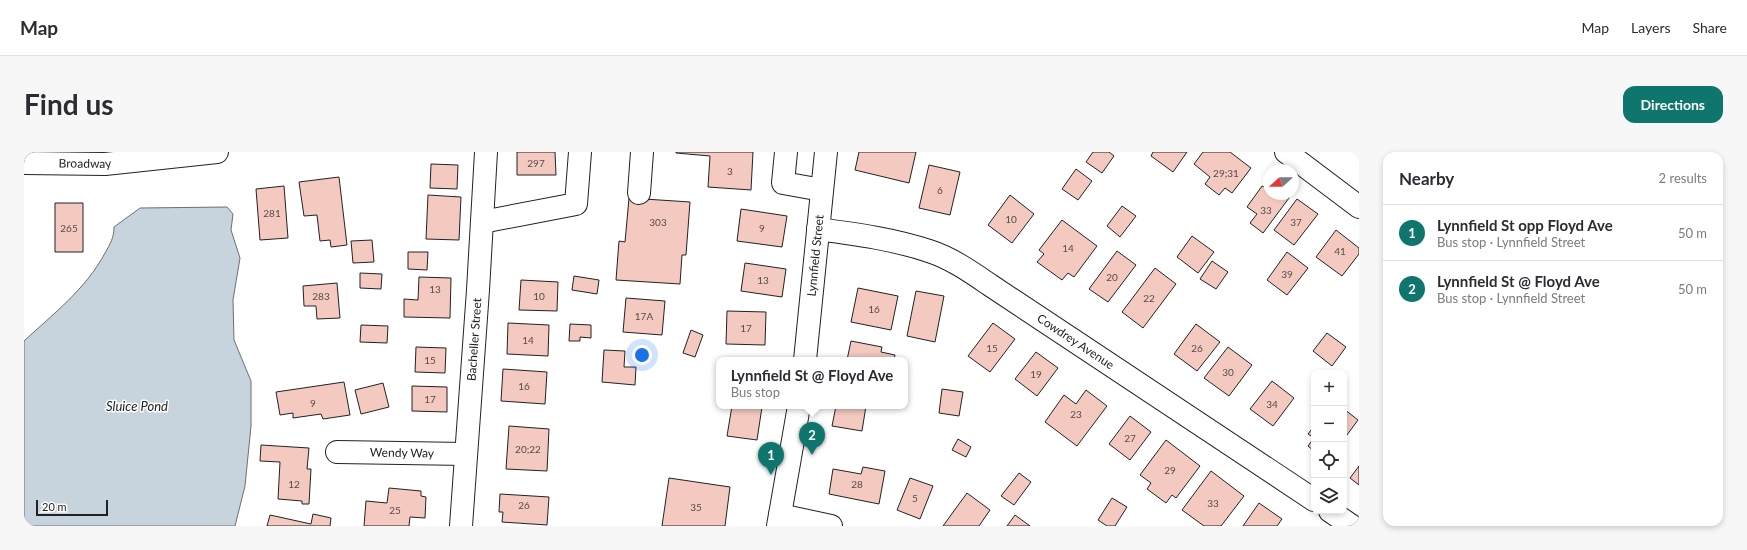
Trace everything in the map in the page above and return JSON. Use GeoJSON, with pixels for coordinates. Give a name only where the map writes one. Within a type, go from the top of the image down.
{"type":"FeatureCollection","features":[{"type":"Feature","properties":{"kind":"street","name":"Broadway"},"geometry":{"type":"LineString","coordinates":[[36,160],[104,164],[217,152]]}},
{"type":"Feature","properties":{"kind":"street","name":"Bacheller Street"},"geometry":{"type":"LineString","coordinates":[[461,526],[486,152]]}},
{"type":"Feature","properties":{"kind":"street"},"geometry":{"type":"LineString","coordinates":[[482,222],[576,204],[580,152]]}},
{"type":"Feature","properties":{"kind":"street"},"geometry":{"type":"LineString","coordinates":[[639,193],[642,152]]}},
{"type":"Feature","properties":{"kind":"street"},"geometry":{"type":"LineString","coordinates":[[786,152],[783,183],[822,190]]}},
{"type":"Feature","properties":{"kind":"street","name":"Lynnfield Street"},"geometry":{"type":"LineString","coordinates":[[805,357],[826,152]]}},
{"type":"Feature","properties":{"kind":"street"},"geometry":{"type":"LineString","coordinates":[[1286,152],[1359,207]]}},
{"type":"Feature","properties":{"kind":"street","name":"Cowdrey Avenue"},"geometry":{"type":"LineString","coordinates":[[818,229],[882,238],[930,251],[946,258],[990,285],[1311,498]]}},
{"type":"Feature","properties":{"kind":"street"},"geometry":{"type":"LineString","coordinates":[[798,409],[779,521],[831,526]]}},
{"type":"Feature","properties":{"kind":"street","name":"Wendy Way"},"geometry":{"type":"LineString","coordinates":[[337,452],[466,454]]}},
{"type":"Feature","properties":{"kind":"street"},"geometry":{"type":"LineString","coordinates":[[1334,514],[1352,526]]}},
{"type":"Feature","properties":{"kind":"water","name":"Sluice Pond"},"geometry":{"type":"Polygon","coordinates":[[[227,207],[233,214],[231,230],[240,258],[233,300],[234,340],[251,381],[251,426],[245,486],[235,526],[24,526],[24,341],[79,290],[97,266],[110,244],[114,227],[140,208],[227,207]]]}},
{"type":"Feature","properties":{"kind":"building"},"geometry":{"type":"Polygon","coordinates":[[[517,152],[555,152],[556,175],[517,175],[517,152]]]}},
{"type":"Feature","properties":{"kind":"building"},"geometry":{"type":"Polygon","coordinates":[[[676,152],[753,152],[751,190],[708,187],[710,156],[676,152]]]}},
{"type":"Feature","properties":{"kind":"building"},"geometry":{"type":"Polygon","coordinates":[[[859,152],[916,152],[909,183],[855,170],[859,152]]]}},
{"type":"Feature","properties":{"kind":"building"},"geometry":{"type":"Polygon","coordinates":[[[1093,152],[1109,152],[1114,156],[1102,173],[1086,162],[1093,152]]]}},
{"type":"Feature","properties":{"kind":"building"},"geometry":{"type":"Polygon","coordinates":[[[1153,152],[1187,152],[1173,172],[1151,156],[1153,152]]]}},
{"type":"Feature","properties":{"kind":"building"},"geometry":{"type":"Polygon","coordinates":[[[1203,152],[1230,152],[1251,168],[1232,193],[1225,188],[1219,195],[1205,184],[1210,177],[1194,164],[1203,152]]]}},
{"type":"Feature","properties":{"kind":"building"},"geometry":{"type":"Polygon","coordinates":[[[431,164],[458,165],[457,189],[430,188],[431,164]]]}},
{"type":"Feature","properties":{"kind":"building"},"geometry":{"type":"Polygon","coordinates":[[[929,165],[960,172],[950,215],[919,208],[929,165]]]}},
{"type":"Feature","properties":{"kind":"building"},"geometry":{"type":"Polygon","coordinates":[[[1076,169],[1092,181],[1078,200],[1062,189],[1076,169]]]}},
{"type":"Feature","properties":{"kind":"building"},"geometry":{"type":"Polygon","coordinates":[[[339,177],[347,245],[331,247],[330,240],[320,241],[317,215],[304,216],[299,182],[339,177]]]}},
{"type":"Feature","properties":{"kind":"building"},"geometry":{"type":"Polygon","coordinates":[[[284,186],[288,238],[260,240],[256,189],[284,186]]]}},
{"type":"Feature","properties":{"kind":"building"},"geometry":{"type":"Polygon","coordinates":[[[1262,186],[1263,200],[1288,200],[1263,233],[1250,223],[1257,214],[1247,207],[1262,186]]]}},
{"type":"Feature","properties":{"kind":"building"},"geometry":{"type":"Polygon","coordinates":[[[428,195],[461,197],[459,240],[426,239],[428,195]]]}},
{"type":"Feature","properties":{"kind":"building"},"geometry":{"type":"Polygon","coordinates":[[[1010,195],[1034,214],[1012,243],[988,225],[1010,195]]]}},
{"type":"Feature","properties":{"kind":"building"},"geometry":{"type":"Polygon","coordinates":[[[629,198],[690,202],[686,255],[682,255],[680,284],[616,280],[619,241],[625,242],[629,198]]]}},
{"type":"Feature","properties":{"kind":"building"},"geometry":{"type":"Polygon","coordinates":[[[1296,200],[1318,214],[1294,245],[1274,230],[1296,200]]]}},
{"type":"Feature","properties":{"kind":"building"},"geometry":{"type":"Polygon","coordinates":[[[55,203],[83,203],[83,252],[55,252],[55,203]]]}},
{"type":"Feature","properties":{"kind":"building"},"geometry":{"type":"Polygon","coordinates":[[[1122,206],[1136,216],[1120,237],[1107,226],[1122,206]]]}},
{"type":"Feature","properties":{"kind":"building"},"geometry":{"type":"Polygon","coordinates":[[[741,209],[787,216],[782,247],[737,241],[741,209]]]}},
{"type":"Feature","properties":{"kind":"building"},"geometry":{"type":"Polygon","coordinates":[[[1062,220],[1097,246],[1074,277],[1068,273],[1062,280],[1037,262],[1044,254],[1039,250],[1062,220]]]}},
{"type":"Feature","properties":{"kind":"building"},"geometry":{"type":"Polygon","coordinates":[[[1336,230],[1359,248],[1359,254],[1342,276],[1316,257],[1336,230]]]}},
{"type":"Feature","properties":{"kind":"building"},"geometry":{"type":"Polygon","coordinates":[[[1192,236],[1214,252],[1198,273],[1177,257],[1192,236]]]}},
{"type":"Feature","properties":{"kind":"building"},"geometry":{"type":"Polygon","coordinates":[[[372,240],[374,262],[353,263],[351,241],[372,240]]]}},
{"type":"Feature","properties":{"kind":"building"},"geometry":{"type":"Polygon","coordinates":[[[1117,251],[1136,265],[1108,302],[1089,289],[1117,251]]]}},
{"type":"Feature","properties":{"kind":"building"},"geometry":{"type":"Polygon","coordinates":[[[408,252],[428,252],[427,270],[408,269],[408,252]]]}},
{"type":"Feature","properties":{"kind":"building"},"geometry":{"type":"Polygon","coordinates":[[[1287,252],[1308,268],[1287,295],[1267,280],[1287,252]]]}},
{"type":"Feature","properties":{"kind":"building"},"geometry":{"type":"Polygon","coordinates":[[[1212,261],[1228,272],[1216,289],[1200,279],[1212,261]]]}},
{"type":"Feature","properties":{"kind":"building"},"geometry":{"type":"Polygon","coordinates":[[[745,263],[786,269],[782,297],[741,291],[745,263]]]}},
{"type":"Feature","properties":{"kind":"building"},"geometry":{"type":"Polygon","coordinates":[[[1155,268],[1176,284],[1143,328],[1122,312],[1155,268]]]}},
{"type":"Feature","properties":{"kind":"building"},"geometry":{"type":"Polygon","coordinates":[[[360,273],[382,274],[381,289],[360,288],[360,273]]]}},
{"type":"Feature","properties":{"kind":"building"},"geometry":{"type":"Polygon","coordinates":[[[574,276],[599,280],[597,294],[572,290],[574,276]]]}},
{"type":"Feature","properties":{"kind":"building"},"geometry":{"type":"Polygon","coordinates":[[[419,277],[451,278],[450,318],[404,317],[404,299],[418,300],[419,277]]]}},
{"type":"Feature","properties":{"kind":"building"},"geometry":{"type":"Polygon","coordinates":[[[521,280],[558,282],[557,311],[519,310],[521,280]]]}},
{"type":"Feature","properties":{"kind":"building"},"geometry":{"type":"Polygon","coordinates":[[[337,283],[340,318],[317,319],[316,306],[304,306],[303,286],[337,283]]]}},
{"type":"Feature","properties":{"kind":"building"},"geometry":{"type":"Polygon","coordinates":[[[858,288],[898,296],[891,330],[851,322],[858,288]]]}},
{"type":"Feature","properties":{"kind":"building"},"geometry":{"type":"Polygon","coordinates":[[[916,291],[944,296],[935,342],[907,336],[916,291]]]}},
{"type":"Feature","properties":{"kind":"building"},"geometry":{"type":"Polygon","coordinates":[[[626,298],[665,301],[662,335],[623,332],[626,298]]]}},
{"type":"Feature","properties":{"kind":"building"},"geometry":{"type":"Polygon","coordinates":[[[727,311],[766,312],[765,345],[726,344],[727,311]]]}},
{"type":"Feature","properties":{"kind":"building"},"geometry":{"type":"Polygon","coordinates":[[[508,323],[549,325],[548,356],[507,354],[508,323]]]}},
{"type":"Feature","properties":{"kind":"building"},"geometry":{"type":"Polygon","coordinates":[[[993,323],[1015,339],[990,372],[968,356],[993,323]]]}},
{"type":"Feature","properties":{"kind":"building"},"geometry":{"type":"Polygon","coordinates":[[[570,324],[591,325],[591,338],[580,337],[580,341],[569,341],[570,324]]]}},
{"type":"Feature","properties":{"kind":"building"},"geometry":{"type":"Polygon","coordinates":[[[1196,324],[1220,342],[1197,371],[1174,354],[1196,324]]]}},
{"type":"Feature","properties":{"kind":"building"},"geometry":{"type":"Polygon","coordinates":[[[361,325],[388,326],[387,343],[360,342],[361,325]]]}},
{"type":"Feature","properties":{"kind":"building"},"geometry":{"type":"Polygon","coordinates":[[[691,330],[703,335],[695,357],[683,353],[691,330]]]}},
{"type":"Feature","properties":{"kind":"building"},"geometry":{"type":"Polygon","coordinates":[[[1327,333],[1346,347],[1332,366],[1313,351],[1327,333]]]}},
{"type":"Feature","properties":{"kind":"building"},"geometry":{"type":"Polygon","coordinates":[[[851,341],[882,347],[881,352],[895,355],[895,357],[848,357],[851,341]]]}},
{"type":"Feature","properties":{"kind":"building"},"geometry":{"type":"Polygon","coordinates":[[[416,347],[446,348],[445,373],[415,372],[416,347]]]}},
{"type":"Feature","properties":{"kind":"building"},"geometry":{"type":"Polygon","coordinates":[[[1228,347],[1252,365],[1229,396],[1204,378],[1228,347]]]}},
{"type":"Feature","properties":{"kind":"building"},"geometry":{"type":"Polygon","coordinates":[[[604,350],[625,351],[624,367],[636,367],[635,385],[602,382],[604,350]]]}},
{"type":"Feature","properties":{"kind":"building"},"geometry":{"type":"Polygon","coordinates":[[[1036,352],[1058,368],[1037,396],[1015,379],[1036,352]]]}},
{"type":"Feature","properties":{"kind":"building"},"geometry":{"type":"Polygon","coordinates":[[[503,369],[547,372],[545,404],[501,401],[503,369]]]}},
{"type":"Feature","properties":{"kind":"building"},"geometry":{"type":"Polygon","coordinates":[[[1272,381],[1294,398],[1273,426],[1250,409],[1272,381]]]}},
{"type":"Feature","properties":{"kind":"building"},"geometry":{"type":"Polygon","coordinates":[[[344,382],[350,415],[323,419],[321,414],[293,418],[293,413],[280,415],[276,392],[344,382]]]}},
{"type":"Feature","properties":{"kind":"building"},"geometry":{"type":"Polygon","coordinates":[[[383,383],[389,407],[361,414],[355,390],[383,383]]]}},
{"type":"Feature","properties":{"kind":"building"},"geometry":{"type":"Polygon","coordinates":[[[412,386],[447,387],[447,412],[412,411],[412,386]]]}},
{"type":"Feature","properties":{"kind":"building"},"geometry":{"type":"Polygon","coordinates":[[[942,389],[963,392],[959,416],[939,413],[942,389]]]}},
{"type":"Feature","properties":{"kind":"building"},"geometry":{"type":"Polygon","coordinates":[[[1086,390],[1107,406],[1077,446],[1045,422],[1064,395],[1076,404],[1086,390]]]}},
{"type":"Feature","properties":{"kind":"building"},"geometry":{"type":"Polygon","coordinates":[[[732,409],[762,409],[757,440],[727,436],[732,409]]]}},
{"type":"Feature","properties":{"kind":"building"},"geometry":{"type":"Polygon","coordinates":[[[835,409],[866,409],[862,431],[832,426],[835,409]]]}},
{"type":"Feature","properties":{"kind":"building"},"geometry":{"type":"Polygon","coordinates":[[[1347,411],[1358,420],[1347,435],[1347,411]]]}},
{"type":"Feature","properties":{"kind":"building"},"geometry":{"type":"Polygon","coordinates":[[[1130,416],[1151,432],[1130,460],[1109,444],[1130,416]]]}},
{"type":"Feature","properties":{"kind":"building"},"geometry":{"type":"Polygon","coordinates":[[[509,426],[549,429],[547,471],[506,469],[509,426]]]}},
{"type":"Feature","properties":{"kind":"building"},"geometry":{"type":"Polygon","coordinates":[[[958,439],[971,447],[966,457],[952,450],[958,439]]]}},
{"type":"Feature","properties":{"kind":"building"},"geometry":{"type":"Polygon","coordinates":[[[1166,440],[1200,466],[1176,498],[1172,495],[1166,503],[1147,489],[1151,483],[1140,475],[1166,440]]]}},
{"type":"Feature","properties":{"kind":"building"},"geometry":{"type":"Polygon","coordinates":[[[261,445],[309,448],[307,469],[311,469],[309,504],[302,504],[302,501],[278,499],[280,462],[260,461],[261,445]]]}},
{"type":"Feature","properties":{"kind":"building"},"geometry":{"type":"Polygon","coordinates":[[[1359,466],[1359,485],[1350,478],[1359,466]]]}},
{"type":"Feature","properties":{"kind":"building"},"geometry":{"type":"Polygon","coordinates":[[[863,467],[885,471],[879,504],[829,494],[833,469],[861,474],[863,467]]]}},
{"type":"Feature","properties":{"kind":"building"},"geometry":{"type":"Polygon","coordinates":[[[1211,471],[1244,496],[1221,526],[1204,526],[1182,510],[1211,471]]]}},
{"type":"Feature","properties":{"kind":"building"},"geometry":{"type":"Polygon","coordinates":[[[1019,473],[1031,482],[1014,505],[1001,496],[1019,473]]]}},
{"type":"Feature","properties":{"kind":"building"},"geometry":{"type":"Polygon","coordinates":[[[669,478],[730,487],[725,526],[662,526],[669,478]]]}},
{"type":"Feature","properties":{"kind":"building"},"geometry":{"type":"Polygon","coordinates":[[[910,478],[933,486],[920,519],[897,510],[910,478]]]}},
{"type":"Feature","properties":{"kind":"building"},"geometry":{"type":"Polygon","coordinates":[[[389,488],[421,491],[421,496],[426,497],[425,518],[410,517],[409,526],[364,526],[366,501],[387,503],[389,488]]]}},
{"type":"Feature","properties":{"kind":"building"},"geometry":{"type":"Polygon","coordinates":[[[967,493],[990,510],[979,526],[943,526],[967,493]]]}},
{"type":"Feature","properties":{"kind":"building"},"geometry":{"type":"Polygon","coordinates":[[[500,494],[549,497],[547,525],[502,522],[503,512],[499,512],[500,494]]]}},
{"type":"Feature","properties":{"kind":"building"},"geometry":{"type":"Polygon","coordinates":[[[1112,498],[1127,507],[1115,526],[1107,526],[1098,520],[1112,498]]]}},
{"type":"Feature","properties":{"kind":"building"},"geometry":{"type":"Polygon","coordinates":[[[1259,503],[1282,519],[1277,526],[1243,526],[1259,503]]]}},
{"type":"Feature","properties":{"kind":"building"},"geometry":{"type":"Polygon","coordinates":[[[313,514],[331,518],[330,526],[267,526],[270,515],[311,524],[313,514]]]}},
{"type":"Feature","properties":{"kind":"building"},"geometry":{"type":"Polygon","coordinates":[[[1015,515],[1030,526],[1007,526],[1015,515]]]}},
{"type":"Feature","properties":{"kind":"place","name":"Lynnfield St @ Floyd Ave"},"geometry":{"type":"Point","coordinates":[812,455]}},
{"type":"Feature","properties":{"kind":"place","name":"Lynnfield St opp Floyd Ave"},"geometry":{"type":"Point","coordinates":[771,475]}}]}
